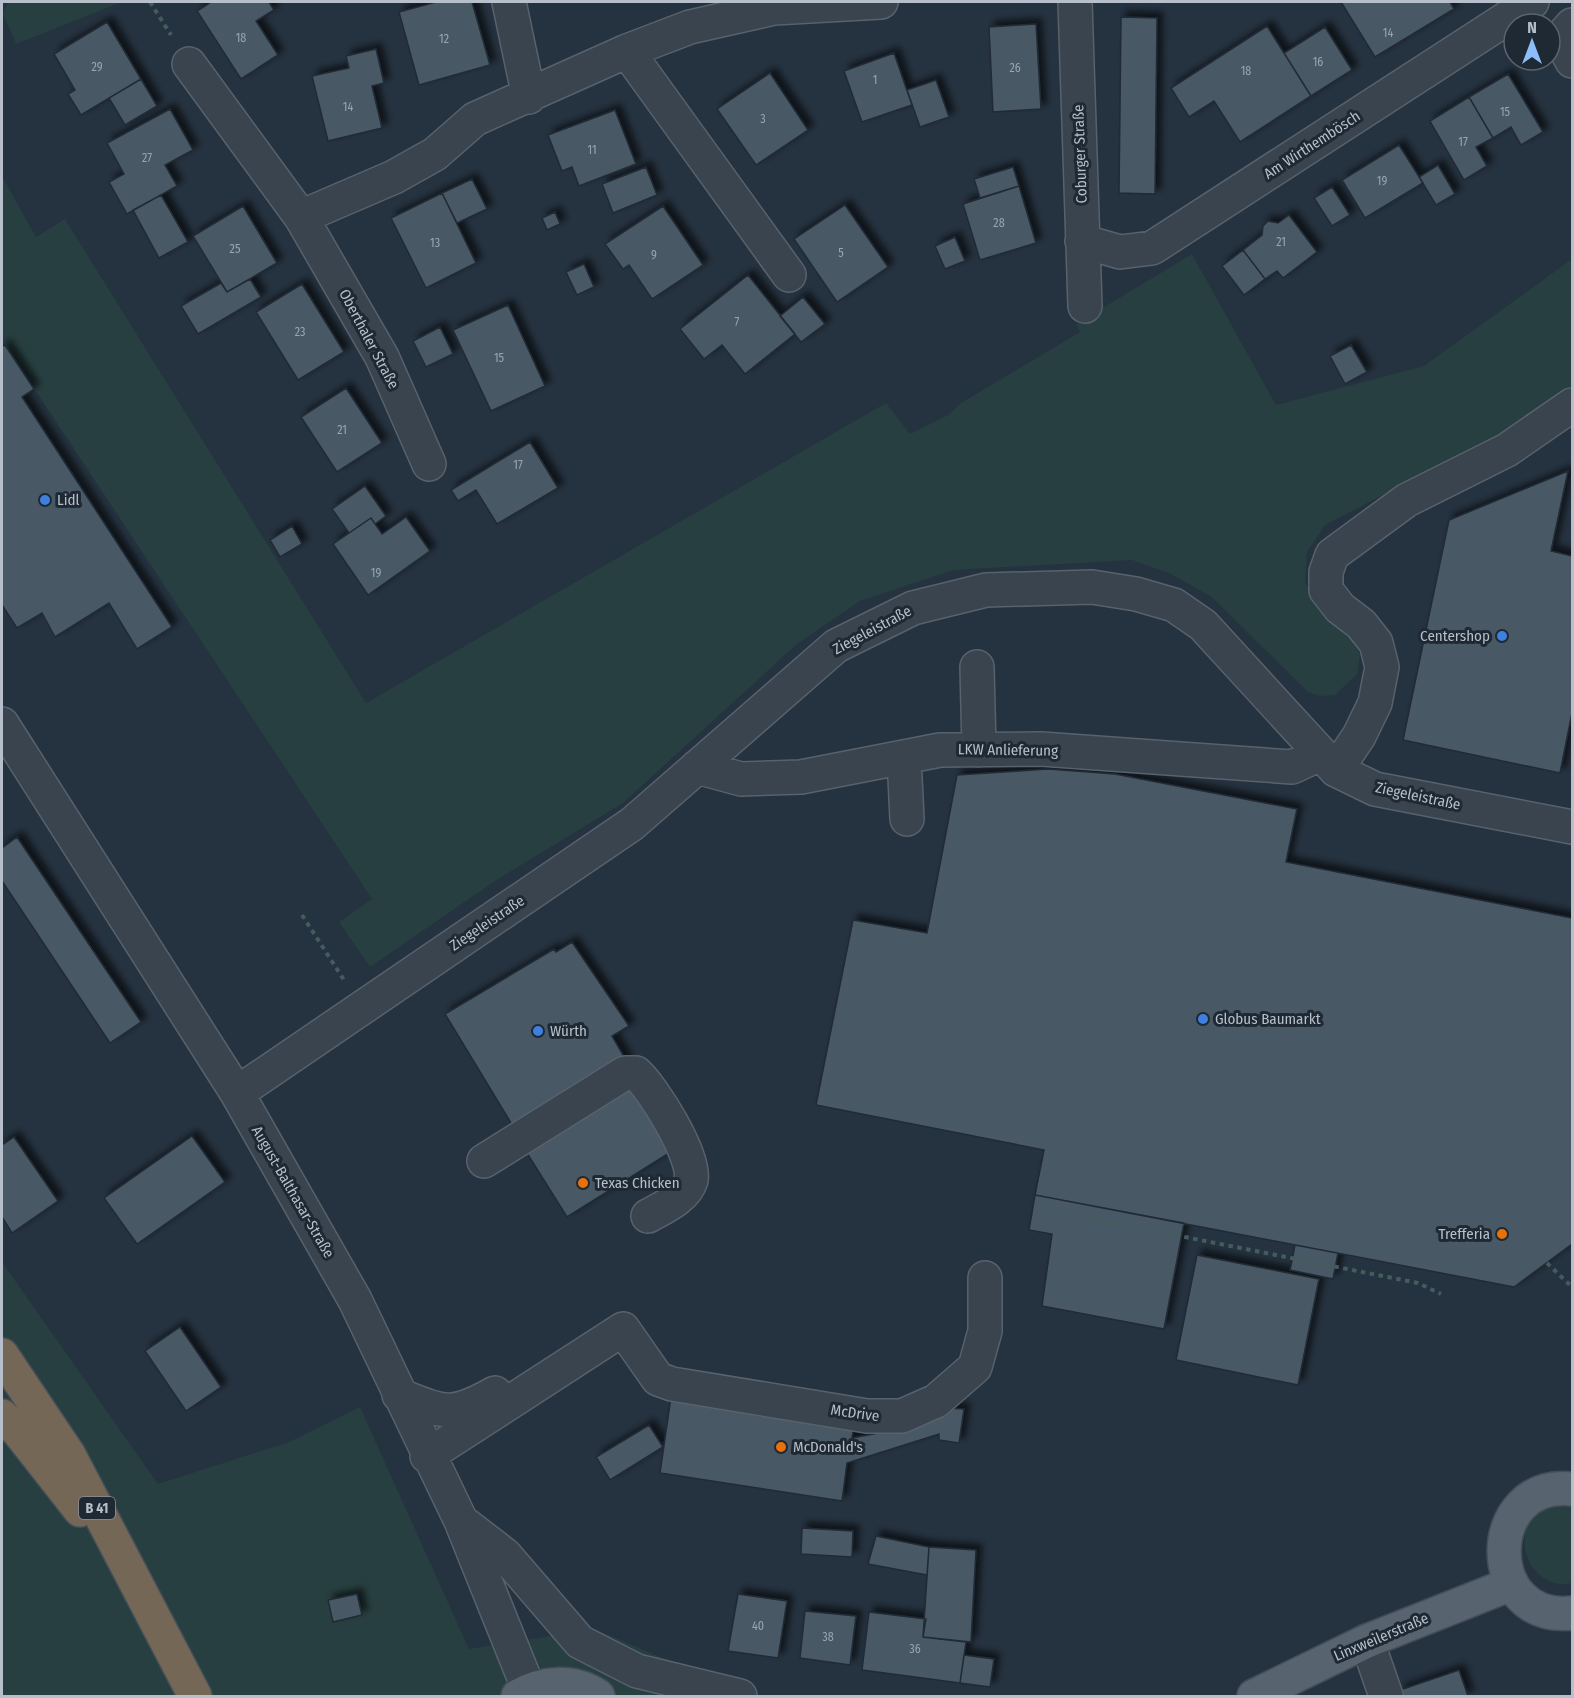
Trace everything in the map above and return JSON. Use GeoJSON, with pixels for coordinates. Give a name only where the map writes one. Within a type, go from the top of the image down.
{"type":"FeatureCollection","features":[{"type":"Feature","properties":{"kind":"highway","name":"B 41"},"geometry":{"type":"LineString","coordinates":[[2,1355],[69,1455],[182,1667],[195,1696]]}},
{"type":"Feature","properties":{"kind":"highway"},"geometry":{"type":"LineString","coordinates":[[2,1416],[18,1431],[74,1501],[182,1667]]}},
{"type":"Feature","properties":{"kind":"main road"},"geometry":{"type":"LineString","coordinates":[[1572,1489],[1544,1492],[1527,1501],[1514,1515],[1506,1530],[1503,1549],[1504,1567],[1511,1584],[1525,1599],[1542,1610],[1562,1614],[1572,1613]]}},
{"type":"Feature","properties":{"kind":"main road","name":"Linxweilerstraße"},"geometry":{"type":"LineString","coordinates":[[1254,1696],[1367,1641],[1511,1584]]}},
{"type":"Feature","properties":{"kind":"main road"},"geometry":{"type":"LineString","coordinates":[[523,1693],[550,1684],[569,1684],[591,1691],[598,1696]]}},
{"type":"Feature","properties":{"kind":"street"},"geometry":{"type":"LineString","coordinates":[[509,2],[529,97]]}},
{"type":"Feature","properties":{"kind":"street"},"geometry":{"type":"LineString","coordinates":[[301,217],[394,177],[435,154],[475,119],[529,97],[627,51],[690,27],[774,8],[881,2]]}},
{"type":"Feature","properties":{"kind":"street","name":"Coburger Straße"},"geometry":{"type":"LineString","coordinates":[[1075,2],[1085,306]]}},
{"type":"Feature","properties":{"kind":"street","name":"Am Wirthembösch"},"geometry":{"type":"LineString","coordinates":[[1082,241],[1120,252],[1152,248],[1532,2]]}},
{"type":"Feature","properties":{"kind":"street"},"geometry":{"type":"LineString","coordinates":[[1572,25],[1564,34],[1564,46],[1572,61]]}},
{"type":"Feature","properties":{"kind":"street"},"geometry":{"type":"LineString","coordinates":[[627,51],[789,275]]}},
{"type":"Feature","properties":{"kind":"street","name":"Oberthaler Straße"},"geometry":{"type":"LineString","coordinates":[[189,64],[301,217],[382,357],[429,465]]}},
{"type":"Feature","properties":{"kind":"street"},"geometry":{"type":"LineString","coordinates":[[1328,762],[1359,736],[1376,703],[1382,668],[1376,643],[1361,624],[1340,608],[1326,590],[1326,572],[1332,555],[1407,500],[1507,450],[1572,405]]}},
{"type":"Feature","properties":{"kind":"street","name":"Ziegeleistraße"},"geometry":{"type":"LineString","coordinates":[[237,1093],[632,824],[836,646],[913,608],[986,590],[1092,587],[1136,594],[1174,605],[1203,625],[1328,762],[1375,789],[1572,826]]}},
{"type":"Feature","properties":{"kind":"street"},"geometry":{"type":"LineString","coordinates":[[977,668],[979,750]]}},
{"type":"Feature","properties":{"kind":"street","name":"August-Balthasar-Straße"},"geometry":{"type":"LineString","coordinates":[[2,724],[237,1093],[355,1300],[427,1456],[461,1521],[523,1693]]}},
{"type":"Feature","properties":{"kind":"street","name":"LKW Anlieferung"},"geometry":{"type":"LineString","coordinates":[[697,768],[741,779],[801,777],[940,750],[1041,749],[1292,767],[1328,762]]}},
{"type":"Feature","properties":{"kind":"street"},"geometry":{"type":"LineString","coordinates":[[904,757],[907,819]]}},
{"type":"Feature","properties":{"kind":"street"},"geometry":{"type":"LineString","coordinates":[[484,1161],[625,1073],[636,1073],[647,1082],[688,1156],[691,1180],[680,1197],[648,1216]]}},
{"type":"Feature","properties":{"kind":"street","name":"McDrive"},"geometry":{"type":"LineString","coordinates":[[534,1387],[622,1329],[658,1379],[686,1388],[867,1416],[902,1416],[936,1401],[975,1367],[985,1331],[985,1278]]}},
{"type":"Feature","properties":{"kind":"street"},"geometry":{"type":"LineString","coordinates":[[399,1395],[432,1408],[451,1411],[468,1408],[504,1388],[534,1387]]}},
{"type":"Feature","properties":{"kind":"street"},"geometry":{"type":"LineString","coordinates":[[427,1456],[534,1387]]}},
{"type":"Feature","properties":{"kind":"street"},"geometry":{"type":"LineString","coordinates":[[461,1521],[505,1555],[580,1642],[637,1671],[740,1696]]}},
{"type":"Feature","properties":{"kind":"street"},"geometry":{"type":"LineString","coordinates":[[1367,1641],[1386,1696]]}},
{"type":"Feature","properties":{"kind":"path"},"geometry":{"type":"LineString","coordinates":[[150,2],[189,64]]}},
{"type":"Feature","properties":{"kind":"path"},"geometry":{"type":"LineString","coordinates":[[302,915],[363,1009]]}},
{"type":"Feature","properties":{"kind":"path"},"geometry":{"type":"LineString","coordinates":[[1043,1209],[1418,1283],[1441,1294]]}},
{"type":"Feature","properties":{"kind":"path"},"geometry":{"type":"LineString","coordinates":[[1547,1263],[1572,1287]]}},
{"type":"Feature","properties":{"kind":"green space"},"geometry":{"type":"Polygon","coordinates":[[[8,2],[122,2],[16,44],[3,14],[8,2]]]}},
{"type":"Feature","properties":{"kind":"green space"},"geometry":{"type":"Polygon","coordinates":[[[2,176],[36,237],[65,219],[366,703],[886,403],[910,434],[948,415],[961,403],[1080,332],[1076,324],[1192,254],[1276,405],[1424,366],[1572,259],[1572,388],[1493,438],[1325,525],[1307,552],[1305,582],[1324,613],[1349,633],[1360,654],[1357,674],[1335,695],[1320,696],[1308,692],[1212,597],[1171,574],[1132,560],[953,570],[860,601],[797,644],[623,803],[495,881],[370,967],[339,922],[372,899],[2,340],[2,176]]]}},
{"type":"Feature","properties":{"kind":"green space"},"geometry":{"type":"Polygon","coordinates":[[[2,1262],[158,1484],[289,1442],[360,1407],[469,1649],[595,1629],[693,1671],[715,1696],[2,1696],[2,1262]]]}},
{"type":"Feature","properties":{"kind":"green space"},"geometry":{"type":"Polygon","coordinates":[[[1562,1505],[1572,1507],[1572,1583],[1557,1584],[1545,1579],[1535,1570],[1524,1545],[1526,1531],[1532,1519],[1544,1510],[1562,1505]]]}},
{"type":"Feature","properties":{"kind":"building"},"geometry":{"type":"Polygon","coordinates":[[[211,2],[269,2],[274,10],[256,21],[278,55],[241,79],[197,11],[211,2]]]}},
{"type":"Feature","properties":{"kind":"building"},"geometry":{"type":"Polygon","coordinates":[[[436,2],[472,2],[490,65],[419,85],[399,12],[436,2]]]}},
{"type":"Feature","properties":{"kind":"building"},"geometry":{"type":"Polygon","coordinates":[[[1341,2],[1450,2],[1454,9],[1375,57],[1341,2]]]}},
{"type":"Feature","properties":{"kind":"building"},"geometry":{"type":"Polygon","coordinates":[[[1121,17],[1157,18],[1155,194],[1119,193],[1121,17]]]}},
{"type":"Feature","properties":{"kind":"building"},"geometry":{"type":"Polygon","coordinates":[[[107,22],[141,79],[81,115],[68,94],[75,90],[54,54],[107,22]]]}},
{"type":"Feature","properties":{"kind":"building"},"geometry":{"type":"Polygon","coordinates":[[[1036,24],[1041,109],[993,112],[989,27],[1036,24]]]}},
{"type":"Feature","properties":{"kind":"building"},"geometry":{"type":"Polygon","coordinates":[[[1267,26],[1311,96],[1240,142],[1214,101],[1189,117],[1171,88],[1267,26]]]}},
{"type":"Feature","properties":{"kind":"building"},"geometry":{"type":"Polygon","coordinates":[[[1325,27],[1352,70],[1311,96],[1284,53],[1325,27]]]}},
{"type":"Feature","properties":{"kind":"building"},"geometry":{"type":"Polygon","coordinates":[[[376,49],[384,83],[372,86],[382,128],[328,141],[312,76],[349,68],[346,56],[376,49]]]}},
{"type":"Feature","properties":{"kind":"building"},"geometry":{"type":"Polygon","coordinates":[[[894,53],[912,105],[862,122],[844,71],[894,53]]]}},
{"type":"Feature","properties":{"kind":"building"},"geometry":{"type":"Polygon","coordinates":[[[770,73],[808,130],[756,165],[717,109],[770,73]]]}},
{"type":"Feature","properties":{"kind":"building"},"geometry":{"type":"Polygon","coordinates":[[[1508,74],[1543,132],[1521,145],[1511,127],[1493,138],[1469,97],[1508,74]]]}},
{"type":"Feature","properties":{"kind":"building"},"geometry":{"type":"Polygon","coordinates":[[[141,79],[157,106],[125,125],[109,98],[141,79]]]}},
{"type":"Feature","properties":{"kind":"building"},"geometry":{"type":"Polygon","coordinates":[[[936,80],[949,117],[920,127],[907,90],[936,80]]]}},
{"type":"Feature","properties":{"kind":"building"},"geometry":{"type":"Polygon","coordinates":[[[1469,97],[1493,138],[1476,147],[1487,166],[1464,180],[1430,121],[1469,97]]]}},
{"type":"Feature","properties":{"kind":"building"},"geometry":{"type":"Polygon","coordinates":[[[170,109],[193,150],[165,165],[177,186],[127,214],[109,182],[124,174],[107,143],[170,109]]]}},
{"type":"Feature","properties":{"kind":"building"},"geometry":{"type":"Polygon","coordinates":[[[615,110],[636,164],[579,186],[572,167],[562,171],[548,135],[615,110]]]}},
{"type":"Feature","properties":{"kind":"building"},"geometry":{"type":"Polygon","coordinates":[[[1399,145],[1423,183],[1365,218],[1342,180],[1399,145]]]}},
{"type":"Feature","properties":{"kind":"building"},"geometry":{"type":"Polygon","coordinates":[[[1438,165],[1455,194],[1436,205],[1419,177],[1438,165]]]}},
{"type":"Feature","properties":{"kind":"building"},"geometry":{"type":"Polygon","coordinates":[[[646,167],[657,195],[613,213],[602,184],[646,167]]]}},
{"type":"Feature","properties":{"kind":"building"},"geometry":{"type":"Polygon","coordinates":[[[1013,167],[1019,186],[980,198],[974,179],[1013,167]]]}},
{"type":"Feature","properties":{"kind":"building"},"geometry":{"type":"Polygon","coordinates":[[[472,179],[487,209],[457,223],[442,193],[472,179]]]}},
{"type":"Feature","properties":{"kind":"building"},"geometry":{"type":"Polygon","coordinates":[[[1019,186],[1036,243],[980,260],[963,204],[1019,186]]]}},
{"type":"Feature","properties":{"kind":"building"},"geometry":{"type":"Polygon","coordinates":[[[1332,187],[1350,215],[1332,226],[1314,198],[1332,187]]]}},
{"type":"Feature","properties":{"kind":"building"},"geometry":{"type":"Polygon","coordinates":[[[442,193],[476,263],[426,288],[391,218],[442,193]]]}},
{"type":"Feature","properties":{"kind":"building"},"geometry":{"type":"Polygon","coordinates":[[[161,195],[188,242],[159,258],[133,210],[161,195]]]}},
{"type":"Feature","properties":{"kind":"building"},"geometry":{"type":"Polygon","coordinates":[[[845,205],[888,267],[837,302],[794,239],[845,205]]]}},
{"type":"Feature","properties":{"kind":"building"},"geometry":{"type":"Polygon","coordinates":[[[243,206],[277,263],[227,292],[193,236],[243,206]]]}},
{"type":"Feature","properties":{"kind":"building"},"geometry":{"type":"Polygon","coordinates":[[[663,206],[703,265],[652,299],[629,265],[623,269],[605,244],[663,206]]]}},
{"type":"Feature","properties":{"kind":"building"},"geometry":{"type":"Polygon","coordinates":[[[555,212],[560,224],[547,230],[542,218],[555,212]]]}},
{"type":"Feature","properties":{"kind":"building"},"geometry":{"type":"Polygon","coordinates":[[[1289,215],[1317,252],[1283,278],[1277,271],[1265,279],[1243,250],[1262,235],[1263,226],[1268,221],[1278,223],[1289,215]]]}},
{"type":"Feature","properties":{"kind":"building"},"geometry":{"type":"Polygon","coordinates":[[[955,237],[965,261],[945,269],[935,246],[955,237]]]}},
{"type":"Feature","properties":{"kind":"building"},"geometry":{"type":"Polygon","coordinates":[[[1243,250],[1265,279],[1244,295],[1222,266],[1243,250]]]}},
{"type":"Feature","properties":{"kind":"building"},"geometry":{"type":"Polygon","coordinates":[[[584,264],[594,287],[577,295],[566,272],[584,264]]]}},
{"type":"Feature","properties":{"kind":"building"},"geometry":{"type":"Polygon","coordinates":[[[748,275],[795,334],[745,374],[722,345],[704,359],[680,329],[748,275]]]}},
{"type":"Feature","properties":{"kind":"building"},"geometry":{"type":"Polygon","coordinates":[[[250,279],[261,297],[198,334],[181,306],[221,283],[227,292],[250,279]]]}},
{"type":"Feature","properties":{"kind":"building"},"geometry":{"type":"Polygon","coordinates":[[[302,284],[344,352],[298,380],[256,312],[302,284]]]}},
{"type":"Feature","properties":{"kind":"building"},"geometry":{"type":"Polygon","coordinates":[[[803,297],[825,324],[801,342],[780,316],[803,297]]]}},
{"type":"Feature","properties":{"kind":"building"},"geometry":{"type":"Polygon","coordinates":[[[508,305],[545,386],[491,411],[453,330],[508,305]]]}},
{"type":"Feature","properties":{"kind":"building"},"geometry":{"type":"Polygon","coordinates":[[[440,327],[453,354],[426,367],[413,341],[440,327]]]}},
{"type":"Feature","properties":{"kind":"building","name":"Lidl"},"geometry":{"type":"Polygon","coordinates":[[[5,345],[34,389],[22,397],[172,627],[137,649],[109,603],[55,637],[42,613],[17,628],[2,605],[2,347],[5,345]]]}},
{"type":"Feature","properties":{"kind":"building"},"geometry":{"type":"Polygon","coordinates":[[[1351,345],[1367,372],[1345,384],[1330,356],[1351,345]]]}},
{"type":"Feature","properties":{"kind":"building"},"geometry":{"type":"Polygon","coordinates":[[[346,388],[382,443],[337,472],[301,417],[346,388]]]}},
{"type":"Feature","properties":{"kind":"building"},"geometry":{"type":"Polygon","coordinates":[[[530,442],[558,488],[497,524],[476,490],[458,501],[451,490],[530,442]]]}},
{"type":"Feature","properties":{"kind":"building"},"geometry":{"type":"Polygon","coordinates":[[[1568,471],[1551,551],[1572,556],[1572,713],[1560,773],[1403,740],[1449,520],[1568,471]]]}},
{"type":"Feature","properties":{"kind":"building"},"geometry":{"type":"Polygon","coordinates":[[[365,486],[386,516],[375,524],[371,518],[349,533],[332,509],[365,486]]]}},
{"type":"Feature","properties":{"kind":"building"},"geometry":{"type":"Polygon","coordinates":[[[406,517],[430,551],[368,595],[333,544],[371,518],[382,534],[406,517]]]}},
{"type":"Feature","properties":{"kind":"building"},"geometry":{"type":"Polygon","coordinates":[[[292,526],[302,544],[280,557],[270,540],[292,526]]]}},
{"type":"Feature","properties":{"kind":"building","name":"Globus Baumarkt"},"geometry":{"type":"Polygon","coordinates":[[[1048,769],[1115,774],[1297,809],[1286,862],[1572,918],[1572,1244],[1514,1287],[1035,1195],[1044,1150],[816,1105],[853,920],[927,933],[957,775],[1048,769]]]}},
{"type":"Feature","properties":{"kind":"building"},"geometry":{"type":"Polygon","coordinates":[[[17,837],[141,1022],[110,1043],[2,881],[2,848],[17,837]]]}},
{"type":"Feature","properties":{"kind":"building","name":"Würth"},"geometry":{"type":"Polygon","coordinates":[[[572,942],[629,1026],[612,1036],[627,1062],[514,1128],[445,1014],[554,949],[556,952],[572,942]]]}},
{"type":"Feature","properties":{"kind":"building","name":"Texas Chicken"},"geometry":{"type":"Polygon","coordinates":[[[633,1082],[674,1150],[567,1217],[525,1150],[633,1082]]]}},
{"type":"Feature","properties":{"kind":"building"},"geometry":{"type":"Polygon","coordinates":[[[192,1136],[225,1182],[137,1244],[104,1198],[192,1136]]]}},
{"type":"Feature","properties":{"kind":"building"},"geometry":{"type":"Polygon","coordinates":[[[14,1137],[58,1201],[12,1233],[2,1217],[2,1145],[14,1137]]]}},
{"type":"Feature","properties":{"kind":"building"},"geometry":{"type":"Polygon","coordinates":[[[1035,1195],[1184,1223],[1164,1329],[1042,1306],[1052,1234],[1029,1230],[1035,1195]]]}},
{"type":"Feature","properties":{"kind":"building"},"geometry":{"type":"Polygon","coordinates":[[[1295,1245],[1338,1253],[1333,1279],[1290,1270],[1295,1245]]]}},
{"type":"Feature","properties":{"kind":"building"},"geometry":{"type":"Polygon","coordinates":[[[1197,1255],[1319,1279],[1298,1385],[1176,1360],[1197,1255]]]}},
{"type":"Feature","properties":{"kind":"building"},"geometry":{"type":"Polygon","coordinates":[[[180,1327],[221,1387],[186,1411],[145,1351],[180,1327]]]}},
{"type":"Feature","properties":{"kind":"building","name":"McDonald's"},"geometry":{"type":"Polygon","coordinates":[[[671,1397],[854,1425],[852,1438],[878,1433],[947,1408],[964,1409],[959,1443],[939,1440],[939,1434],[847,1463],[842,1501],[660,1473],[671,1397]]]}},
{"type":"Feature","properties":{"kind":"building"},"geometry":{"type":"Polygon","coordinates":[[[649,1425],[663,1447],[610,1480],[596,1457],[649,1425]]]}},
{"type":"Feature","properties":{"kind":"building"},"geometry":{"type":"Polygon","coordinates":[[[802,1528],[853,1531],[852,1557],[801,1554],[802,1528]]]}},
{"type":"Feature","properties":{"kind":"building"},"geometry":{"type":"Polygon","coordinates":[[[876,1536],[929,1547],[927,1575],[868,1564],[876,1536]]]}},
{"type":"Feature","properties":{"kind":"building"},"geometry":{"type":"Polygon","coordinates":[[[929,1547],[976,1550],[971,1642],[923,1637],[929,1547]]]}},
{"type":"Feature","properties":{"kind":"building"},"geometry":{"type":"Polygon","coordinates":[[[357,1594],[362,1615],[333,1622],[328,1600],[357,1594]]]}},
{"type":"Feature","properties":{"kind":"building"},"geometry":{"type":"Polygon","coordinates":[[[738,1594],[787,1601],[778,1658],[728,1651],[738,1594]]]}},
{"type":"Feature","properties":{"kind":"building"},"geometry":{"type":"Polygon","coordinates":[[[805,1611],[856,1616],[850,1665],[800,1658],[805,1611]]]}},
{"type":"Feature","properties":{"kind":"building"},"geometry":{"type":"Polygon","coordinates":[[[869,1612],[926,1619],[923,1637],[966,1642],[960,1683],[862,1670],[869,1612]]]}},
{"type":"Feature","properties":{"kind":"building"},"geometry":{"type":"Polygon","coordinates":[[[964,1655],[994,1659],[990,1687],[960,1683],[964,1655]]]}},
{"type":"Feature","properties":{"kind":"building"},"geometry":{"type":"Polygon","coordinates":[[[1459,1670],[1468,1696],[1402,1696],[1400,1690],[1459,1670]]]}},
{"type":"Feature","properties":{"kind":"place","name":"Lidl"},"geometry":{"type":"Point","coordinates":[45,500]}},
{"type":"Feature","properties":{"kind":"place","name":"Centershop"},"geometry":{"type":"Point","coordinates":[1502,636]}},
{"type":"Feature","properties":{"kind":"place","name":"Globus Baumarkt"},"geometry":{"type":"Point","coordinates":[1203,1019]}},
{"type":"Feature","properties":{"kind":"place","name":"Würth"},"geometry":{"type":"Point","coordinates":[538,1031]}},
{"type":"Feature","properties":{"kind":"place","name":"Texas Chicken"},"geometry":{"type":"Point","coordinates":[583,1183]}},
{"type":"Feature","properties":{"kind":"place","name":"Trefferia"},"geometry":{"type":"Point","coordinates":[1502,1234]}},
{"type":"Feature","properties":{"kind":"place","name":"McDonald's"},"geometry":{"type":"Point","coordinates":[781,1447]}}]}
